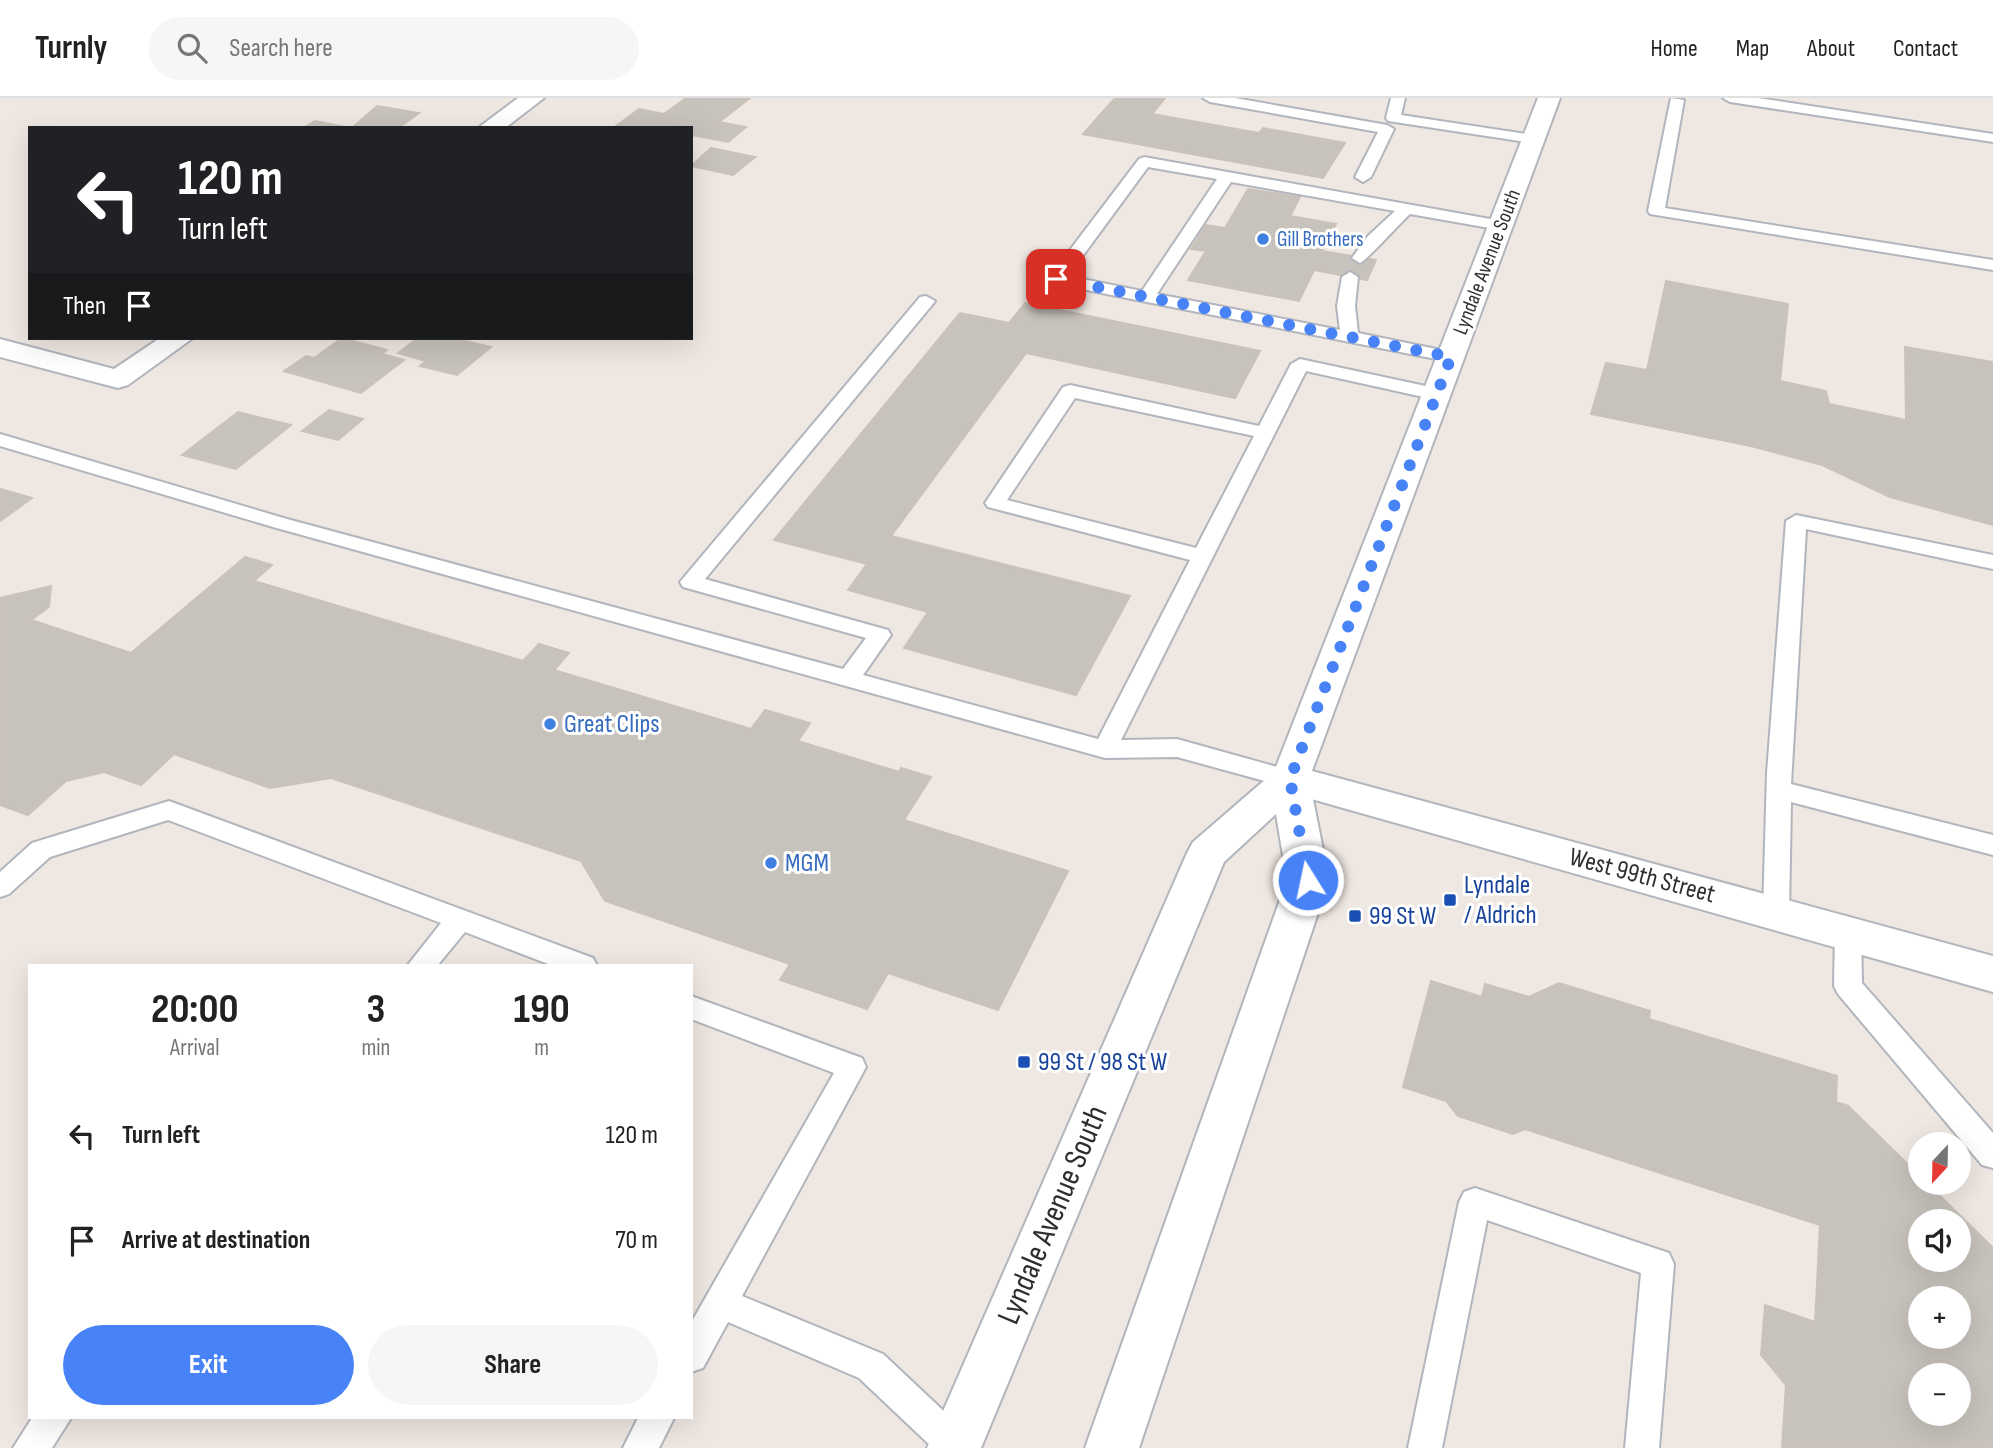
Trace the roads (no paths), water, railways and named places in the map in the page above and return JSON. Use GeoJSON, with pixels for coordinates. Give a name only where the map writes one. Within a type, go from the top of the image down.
{"type":"FeatureCollection","features":[{"type":"Feature","properties":{"kind":"street"},"geometry":{"type":"LineString","coordinates":[[492,126],[533,98]]}},
{"type":"Feature","properties":{"kind":"street","name":"Lyndale Avenue South"},"geometry":{"type":"LineString","coordinates":[[957,1447],[1207,852],[1290,779],[1549,98]]}},
{"type":"Feature","properties":{"kind":"street"},"geometry":{"type":"LineString","coordinates":[[0,348],[118,379],[176,340]]}},
{"type":"Feature","properties":{"kind":"street"},"geometry":{"type":"LineString","coordinates":[[1112,1448],[1308,880],[1290,779]]}},
{"type":"Feature","properties":{"kind":"street","name":"West 99th Street"},"geometry":{"type":"LineString","coordinates":[[1290,779],[1993,974]]}},
{"type":"Feature","properties":{"kind":"lane"},"geometry":{"type":"LineString","coordinates":[[1210,98],[1390,124],[1533,139]]}},
{"type":"Feature","properties":{"kind":"lane"},"geometry":{"type":"LineString","coordinates":[[1363,177],[1390,124],[1398,98]]}},
{"type":"Feature","properties":{"kind":"lane"},"geometry":{"type":"LineString","coordinates":[[1730,98],[1993,138]]}},
{"type":"Feature","properties":{"kind":"lane"},"geometry":{"type":"LineString","coordinates":[[1676,99],[1656,211],[1959,262],[1987,272]]}},
{"type":"Feature","properties":{"kind":"lane"},"geometry":{"type":"LineString","coordinates":[[1451,357],[1056,279],[1144,162],[1501,225]]}},
{"type":"Feature","properties":{"kind":"lane"},"geometry":{"type":"LineString","coordinates":[[1146,297],[1227,177]]}},
{"type":"Feature","properties":{"kind":"lane"},"geometry":{"type":"LineString","coordinates":[[1360,258],[1374,239],[1407,208]]}},
{"type":"Feature","properties":{"kind":"lane"},"geometry":{"type":"LineString","coordinates":[[1350,277],[1346,306],[1350,337]]}},
{"type":"Feature","properties":{"kind":"lane"},"geometry":{"type":"LineString","coordinates":[[850,677],[880,635],[691,582],[926,301]]}},
{"type":"Feature","properties":{"kind":"lane"},"geometry":{"type":"LineString","coordinates":[[1105,749],[1300,364],[1437,394]]}},
{"type":"Feature","properties":{"kind":"lane"},"geometry":{"type":"LineString","coordinates":[[1202,556],[995,503],[1070,391],[1265,433]]}},
{"type":"Feature","properties":{"kind":"lane"},"geometry":{"type":"LineString","coordinates":[[0,440],[280,523],[1105,749],[1177,748],[1290,779]]}},
{"type":"Feature","properties":{"kind":"lane"},"geometry":{"type":"LineString","coordinates":[[1776,913],[1779,790],[1796,521],[1993,562]]}},
{"type":"Feature","properties":{"kind":"lane"},"geometry":{"type":"LineString","coordinates":[[1779,790],[1993,845]]}},
{"type":"Feature","properties":{"kind":"lane"},"geometry":{"type":"LineString","coordinates":[[0,887],[41,850],[169,810],[578,964]]}},
{"type":"Feature","properties":{"kind":"lane"},"geometry":{"type":"LineString","coordinates":[[423,964],[460,919]]}},
{"type":"Feature","properties":{"kind":"lane"},"geometry":{"type":"LineString","coordinates":[[1848,933],[1848,986],[1993,1155]]}},
{"type":"Feature","properties":{"kind":"lane"},"geometry":{"type":"LineString","coordinates":[[693,1008],[852,1067],[693,1352]]}},
{"type":"Feature","properties":{"kind":"lane"},"geometry":{"type":"LineString","coordinates":[[1425,1448],[1475,1202],[1658,1264],[1642,1448]]}},
{"type":"Feature","properties":{"kind":"lane"},"geometry":{"type":"LineString","coordinates":[[721,1303],[871,1366],[957,1447]]}},
{"type":"Feature","properties":{"kind":"lane"},"geometry":{"type":"LineString","coordinates":[[30,1448],[53,1419]]}},
{"type":"Feature","properties":{"kind":"lane"},"geometry":{"type":"LineString","coordinates":[[640,1448],[656,1419]]}},
{"type":"Feature","properties":{"kind":"place","name":"Gill Brothers"},"geometry":{"type":"Point","coordinates":[1263,239]}},
{"type":"Feature","properties":{"kind":"place","name":"Great Clips"},"geometry":{"type":"Point","coordinates":[550,724]}},
{"type":"Feature","properties":{"kind":"place","name":"MGM"},"geometry":{"type":"Point","coordinates":[771,863]}},
{"type":"Feature","properties":{"kind":"place","name":"Lyndale / Aldrich"},"geometry":{"type":"Point","coordinates":[1450,900]}},
{"type":"Feature","properties":{"kind":"place","name":"99 St W"},"geometry":{"type":"Point","coordinates":[1355,916]}},
{"type":"Feature","properties":{"kind":"place","name":"99 St / 98 St W"},"geometry":{"type":"Point","coordinates":[1024,1062]}}]}
